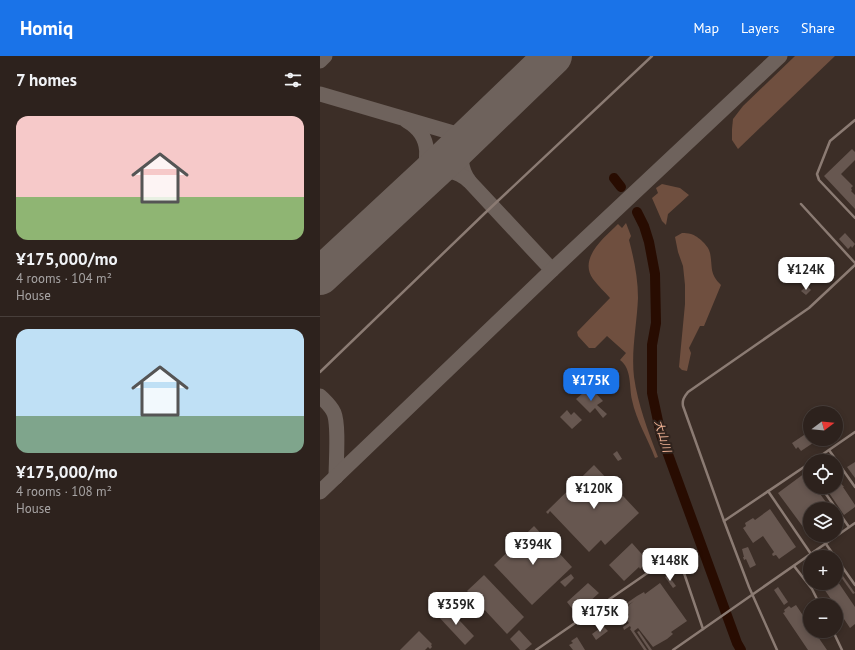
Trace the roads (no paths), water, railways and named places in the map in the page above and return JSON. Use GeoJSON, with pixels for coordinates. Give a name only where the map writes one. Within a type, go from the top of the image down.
{"type":"FeatureCollection","features":[{"type":"Feature","properties":{"kind":"lane"},"geometry":{"type":"LineString","coordinates":[[320,372],[480,218],[652,56]]}},
{"type":"Feature","properties":{"kind":"lane"},"geometry":{"type":"LineString","coordinates":[[855,120],[830,141],[817,174],[819,180],[855,218]]}},
{"type":"Feature","properties":{"kind":"lane"},"geometry":{"type":"LineString","coordinates":[[777,650],[752,595],[724,521],[683,406],[683,398],[688,392],[809,308],[855,264],[801,204]]}},
{"type":"Feature","properties":{"kind":"lane"},"geometry":{"type":"LineString","coordinates":[[823,454],[855,432]]}},
{"type":"Feature","properties":{"kind":"lane"},"geometry":{"type":"LineString","coordinates":[[829,450],[855,487]]}},
{"type":"Feature","properties":{"kind":"lane"},"geometry":{"type":"LineString","coordinates":[[724,521],[803,468]]}},
{"type":"Feature","properties":{"kind":"lane"},"geometry":{"type":"LineString","coordinates":[[768,492],[808,550]]}},
{"type":"Feature","properties":{"kind":"lane"},"geometry":{"type":"LineString","coordinates":[[826,494],[849,527]]}},
{"type":"Feature","properties":{"kind":"lane"},"geometry":{"type":"LineString","coordinates":[[817,550],[855,523]]}},
{"type":"Feature","properties":{"kind":"lane"},"geometry":{"type":"LineString","coordinates":[[826,544],[830,550]]}},
{"type":"Feature","properties":{"kind":"lane"},"geometry":{"type":"LineString","coordinates":[[536,650],[672,556],[683,570],[704,629]]}},
{"type":"Feature","properties":{"kind":"lane"},"geometry":{"type":"LineString","coordinates":[[674,650],[803,560]]}},
{"type":"Feature","properties":{"kind":"lane"},"geometry":{"type":"LineString","coordinates":[[794,566],[812,589],[816,598]]}},
{"type":"Feature","properties":{"kind":"lane"},"geometry":{"type":"LineString","coordinates":[[843,568],[855,585]]}},
{"type":"Feature","properties":{"kind":"lane"},"geometry":{"type":"LineString","coordinates":[[836,638],[842,650]]}},
{"type":"Feature","properties":{"kind":"waterway","name":"大山川"},"geometry":{"type":"LineString","coordinates":[[614,178],[621,187]]}},
{"type":"Feature","properties":{"kind":"waterway","name":"大山川"},"geometry":{"type":"LineString","coordinates":[[637,212],[644,226],[649,242],[655,274],[656,323],[652,345],[652,393],[661,435],[737,643],[741,650]]}}]}
